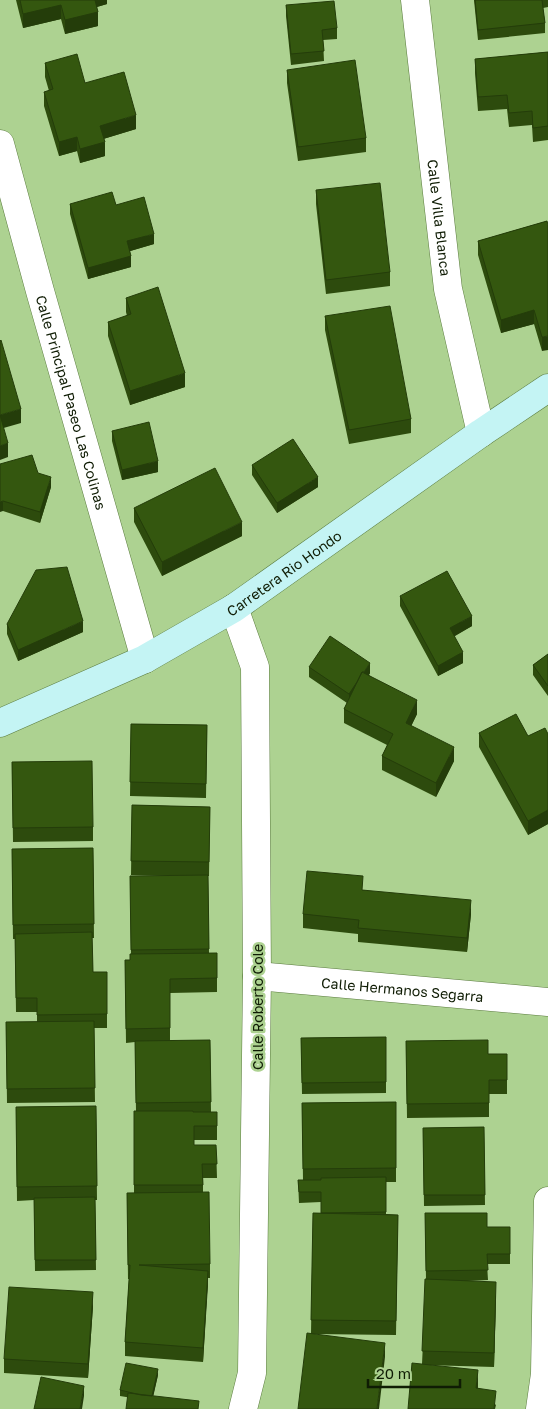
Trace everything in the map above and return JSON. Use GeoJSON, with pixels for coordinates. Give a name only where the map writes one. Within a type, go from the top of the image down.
{"type":"FeatureCollection","features":[{"type":"Feature","properties":{"kind":"street","name":"Calle Villa Blanca"},"geometry":{"type":"LineString","coordinates":[[415,0],[448,289],[481,433]]}},
{"type":"Feature","properties":{"kind":"street","name":"Calle Principal Paseo Las Colinas"},"geometry":{"type":"LineString","coordinates":[[0,144],[5,181],[40,290],[145,659]]}},
{"type":"Feature","properties":{"kind":"street","name":"Carretera Rio Hondo"},"geometry":{"type":"LineString","coordinates":[[0,724],[145,659],[234,608],[481,433],[548,388]]}},
{"type":"Feature","properties":{"kind":"street","name":"Calle Roberto Cole"},"geometry":{"type":"LineString","coordinates":[[234,608],[255,667],[258,976],[252,1373],[242,1409]]}},
{"type":"Feature","properties":{"kind":"street","name":"Calle Hermanos Segarra"},"geometry":{"type":"LineString","coordinates":[[258,976],[548,1002]]}},
{"type":"Feature","properties":{"kind":"street"},"geometry":{"type":"LineString","coordinates":[[540,1409],[545,1374],[548,1201]]}},
{"type":"Feature","properties":{"kind":"building"},"geometry":{"type":"Polygon","coordinates":[[[20,0],[95,0],[98,12],[65,20],[61,5],[23,14],[20,0]]]}},
{"type":"Feature","properties":{"kind":"building"},"geometry":{"type":"Polygon","coordinates":[[[475,0],[542,0],[545,23],[478,30],[475,0]]]}},
{"type":"Feature","properties":{"kind":"building"},"geometry":{"type":"Polygon","coordinates":[[[334,1],[337,28],[322,30],[324,51],[291,54],[286,5],[334,1]]]}},
{"type":"Feature","properties":{"kind":"building"},"geometry":{"type":"Polygon","coordinates":[[[548,52],[548,126],[533,128],[532,111],[509,113],[507,95],[478,97],[475,59],[548,52]]]}},
{"type":"Feature","properties":{"kind":"building"},"geometry":{"type":"Polygon","coordinates":[[[77,54],[85,83],[124,72],[136,115],[100,126],[105,142],[80,149],[77,137],[59,142],[44,92],[53,89],[45,63],[77,54]]]}},
{"type":"Feature","properties":{"kind":"building"},"geometry":{"type":"Polygon","coordinates":[[[355,60],[366,138],[298,147],[287,70],[355,60]]]}},
{"type":"Feature","properties":{"kind":"building"},"geometry":{"type":"Polygon","coordinates":[[[380,183],[390,272],[326,280],[316,190],[380,183]]]}},
{"type":"Feature","properties":{"kind":"building"},"geometry":{"type":"Polygon","coordinates":[[[112,192],[116,205],[144,197],[154,234],[127,241],[131,256],[88,268],[70,204],[112,192]]]}},
{"type":"Feature","properties":{"kind":"building"},"geometry":{"type":"Polygon","coordinates":[[[547,221],[548,336],[542,337],[534,310],[501,320],[478,241],[547,221]]]}},
{"type":"Feature","properties":{"kind":"building"},"geometry":{"type":"Polygon","coordinates":[[[158,287],[185,373],[130,391],[108,322],[131,314],[126,298],[158,287]]]}},
{"type":"Feature","properties":{"kind":"building"},"geometry":{"type":"Polygon","coordinates":[[[390,306],[411,419],[349,430],[325,316],[390,306]]]}},
{"type":"Feature","properties":{"kind":"building"},"geometry":{"type":"Polygon","coordinates":[[[0,341],[21,409],[0,415],[0,341]]]}},
{"type":"Feature","properties":{"kind":"building"},"geometry":{"type":"Polygon","coordinates":[[[0,415],[8,443],[0,446],[0,415]]]}},
{"type":"Feature","properties":{"kind":"building"},"geometry":{"type":"Polygon","coordinates":[[[149,422],[158,461],[122,470],[112,431],[149,422]]]}},
{"type":"Feature","properties":{"kind":"building"},"geometry":{"type":"Polygon","coordinates":[[[293,439],[318,477],[277,503],[252,465],[293,439]]]}},
{"type":"Feature","properties":{"kind":"building"},"geometry":{"type":"Polygon","coordinates":[[[32,455],[38,473],[51,477],[40,512],[3,501],[0,502],[0,464],[32,455]]]}},
{"type":"Feature","properties":{"kind":"building"},"geometry":{"type":"Polygon","coordinates":[[[215,468],[242,522],[162,562],[134,508],[215,468]]]}},
{"type":"Feature","properties":{"kind":"building"},"geometry":{"type":"Polygon","coordinates":[[[67,567],[83,621],[18,650],[7,624],[36,570],[67,567]]]}},
{"type":"Feature","properties":{"kind":"building"},"geometry":{"type":"Polygon","coordinates":[[[447,571],[472,616],[450,628],[463,652],[438,666],[400,596],[447,571]]]}},
{"type":"Feature","properties":{"kind":"building"},"geometry":{"type":"Polygon","coordinates":[[[330,636],[370,663],[362,672],[349,694],[309,667],[330,636]]]}},
{"type":"Feature","properties":{"kind":"building"},"geometry":{"type":"Polygon","coordinates":[[[548,654],[548,686],[533,665],[548,654]]]}},
{"type":"Feature","properties":{"kind":"building"},"geometry":{"type":"Polygon","coordinates":[[[362,672],[417,700],[406,723],[454,747],[436,783],[382,756],[393,734],[344,709],[362,672]]]}},
{"type":"Feature","properties":{"kind":"building"},"geometry":{"type":"Polygon","coordinates":[[[516,714],[528,736],[545,728],[548,734],[548,810],[528,821],[479,733],[516,714]]]}},
{"type":"Feature","properties":{"kind":"building"},"geometry":{"type":"Polygon","coordinates":[[[131,724],[207,725],[206,784],[130,782],[131,724]]]}},
{"type":"Feature","properties":{"kind":"building"},"geometry":{"type":"Polygon","coordinates":[[[92,761],[93,827],[13,828],[12,762],[92,761]]]}},
{"type":"Feature","properties":{"kind":"building"},"geometry":{"type":"Polygon","coordinates":[[[132,805],[210,807],[209,862],[131,861],[132,805]]]}},
{"type":"Feature","properties":{"kind":"building"},"geometry":{"type":"Polygon","coordinates":[[[93,848],[94,924],[13,925],[12,849],[93,848]]]}},
{"type":"Feature","properties":{"kind":"building"},"geometry":{"type":"Polygon","coordinates":[[[307,871],[363,876],[362,890],[471,900],[467,938],[358,928],[359,920],[303,914],[307,871]]]}},
{"type":"Feature","properties":{"kind":"building"},"geometry":{"type":"Polygon","coordinates":[[[208,875],[209,949],[131,950],[130,876],[208,875]]]}},
{"type":"Feature","properties":{"kind":"building"},"geometry":{"type":"Polygon","coordinates":[[[92,932],[93,972],[107,972],[107,1014],[37,1015],[37,998],[16,998],[15,934],[92,932]]]}},
{"type":"Feature","properties":{"kind":"building"},"geometry":{"type":"Polygon","coordinates":[[[217,953],[217,978],[170,979],[170,1028],[126,1029],[125,960],[130,960],[130,954],[217,953]]]}},
{"type":"Feature","properties":{"kind":"building"},"geometry":{"type":"Polygon","coordinates":[[[94,1021],[95,1088],[7,1089],[6,1022],[94,1021]]]}},
{"type":"Feature","properties":{"kind":"building"},"geometry":{"type":"Polygon","coordinates":[[[386,1037],[386,1082],[302,1083],[301,1038],[386,1037]]]}},
{"type":"Feature","properties":{"kind":"building"},"geometry":{"type":"Polygon","coordinates":[[[210,1040],[211,1102],[136,1103],[135,1041],[210,1040]]]}},
{"type":"Feature","properties":{"kind":"building"},"geometry":{"type":"Polygon","coordinates":[[[488,1040],[488,1054],[507,1054],[507,1080],[489,1080],[489,1103],[407,1104],[406,1041],[488,1040]]]}},
{"type":"Feature","properties":{"kind":"building"},"geometry":{"type":"Polygon","coordinates":[[[396,1102],[396,1168],[303,1169],[302,1103],[396,1102]]]}},
{"type":"Feature","properties":{"kind":"building"},"geometry":{"type":"Polygon","coordinates":[[[96,1106],[97,1186],[17,1187],[16,1107],[96,1106]]]}},
{"type":"Feature","properties":{"kind":"building"},"geometry":{"type":"Polygon","coordinates":[[[134,1111],[217,1112],[217,1126],[194,1126],[194,1145],[216,1145],[217,1164],[202,1164],[203,1185],[134,1185],[134,1111]]]}},
{"type":"Feature","properties":{"kind":"building"},"geometry":{"type":"Polygon","coordinates":[[[484,1127],[485,1195],[424,1195],[423,1128],[484,1127]]]}},
{"type":"Feature","properties":{"kind":"building"},"geometry":{"type":"Polygon","coordinates":[[[386,1177],[386,1212],[321,1213],[321,1192],[299,1192],[298,1180],[386,1177]]]}},
{"type":"Feature","properties":{"kind":"building"},"geometry":{"type":"Polygon","coordinates":[[[209,1192],[210,1264],[139,1265],[208,1271],[203,1348],[125,1342],[130,1265],[128,1265],[127,1193],[209,1192]]]}},
{"type":"Feature","properties":{"kind":"building"},"geometry":{"type":"Polygon","coordinates":[[[95,1197],[96,1260],[35,1260],[34,1198],[95,1197]]]}},
{"type":"Feature","properties":{"kind":"building"},"geometry":{"type":"Polygon","coordinates":[[[313,1213],[398,1215],[396,1321],[311,1320],[313,1213]]]}},
{"type":"Feature","properties":{"kind":"building"},"geometry":{"type":"Polygon","coordinates":[[[425,1213],[487,1213],[487,1227],[510,1227],[510,1254],[487,1254],[488,1270],[426,1271],[425,1213]]]}},
{"type":"Feature","properties":{"kind":"building"},"geometry":{"type":"Polygon","coordinates":[[[425,1279],[496,1282],[494,1353],[422,1351],[425,1279]]]}},
{"type":"Feature","properties":{"kind":"building"},"geometry":{"type":"Polygon","coordinates":[[[9,1287],[93,1292],[88,1364],[4,1359],[9,1287]]]}},
{"type":"Feature","properties":{"kind":"building"},"geometry":{"type":"Polygon","coordinates":[[[307,1333],[385,1343],[377,1409],[298,1409],[307,1333]]]}},
{"type":"Feature","properties":{"kind":"building"},"geometry":{"type":"Polygon","coordinates":[[[126,1363],[158,1369],[152,1396],[120,1390],[126,1363]]]}},
{"type":"Feature","properties":{"kind":"building"},"geometry":{"type":"Polygon","coordinates":[[[412,1363],[478,1370],[476,1388],[496,1391],[494,1409],[408,1409],[412,1363]]]}},
{"type":"Feature","properties":{"kind":"building"},"geometry":{"type":"Polygon","coordinates":[[[41,1377],[84,1386],[80,1409],[34,1409],[41,1377]]]}},
{"type":"Feature","properties":{"kind":"building"},"geometry":{"type":"Polygon","coordinates":[[[128,1393],[199,1401],[198,1409],[126,1409],[128,1393]]]}}]}
